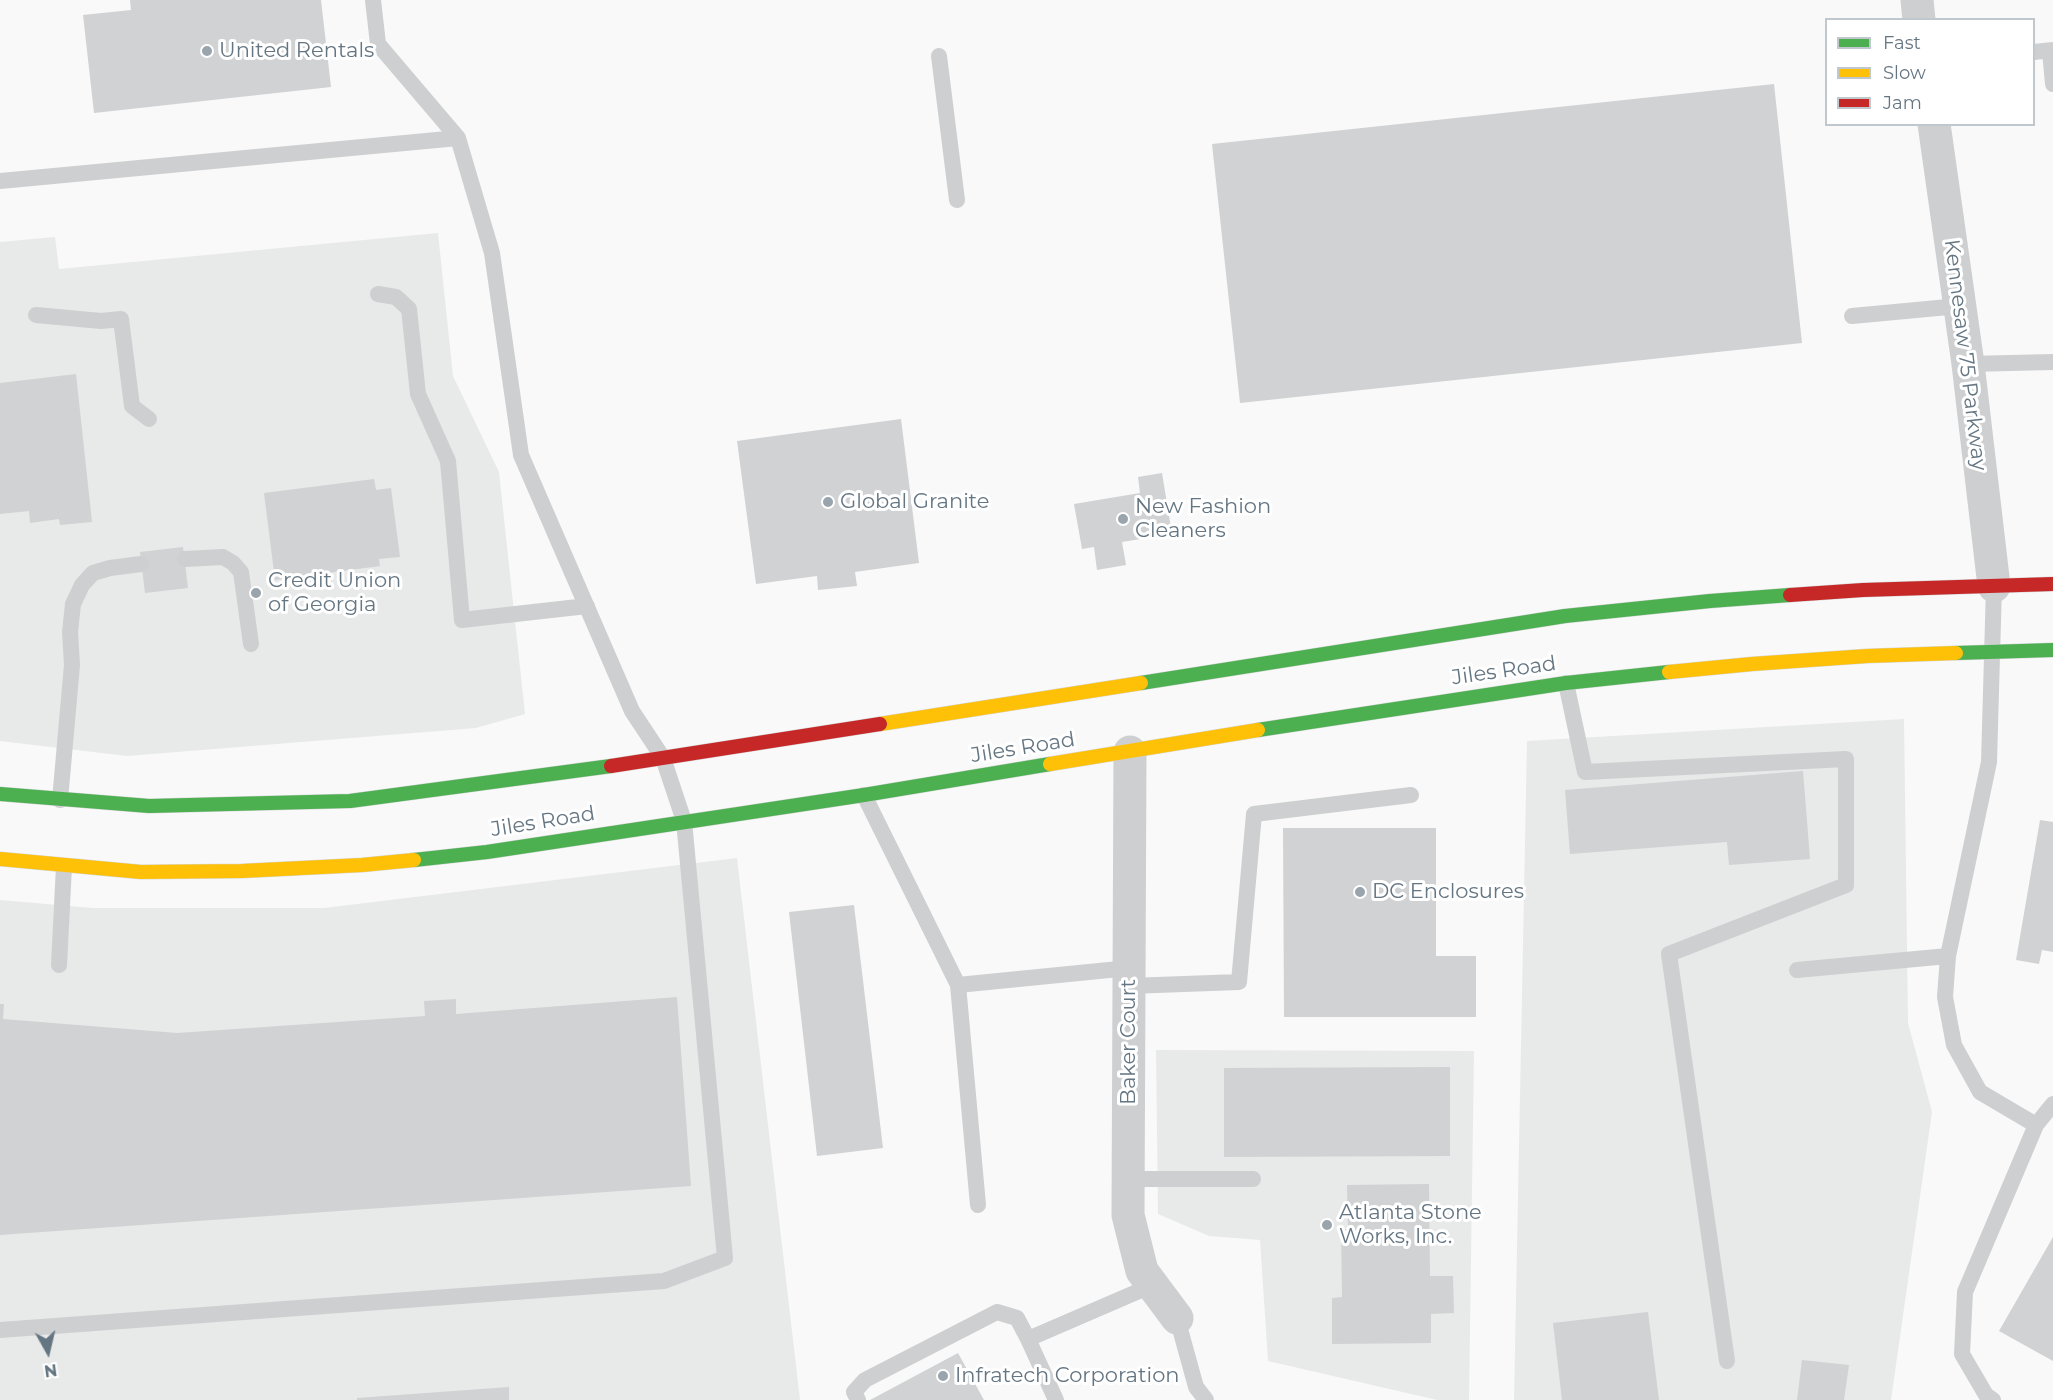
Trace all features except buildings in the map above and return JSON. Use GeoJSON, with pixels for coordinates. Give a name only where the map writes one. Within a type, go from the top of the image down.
{"type":"FeatureCollection","features":[{"type":"Feature","properties":{"kind":"street"},"geometry":{"type":"LineString","coordinates":[[1917,0],[1919,18]]}},
{"type":"Feature","properties":{"kind":"street","name":"Kennesaw 75 Parkway"},"geometry":{"type":"LineString","coordinates":[[1934,126],[1968,364],[1994,586]]}},
{"type":"Feature","properties":{"kind":"street","name":"Jiles Road"},"geometry":{"type":"LineString","coordinates":[[0,794],[149,806],[350,801],[663,758],[1565,616],[1710,601],[1839,592],[2053,584]]}},
{"type":"Feature","properties":{"kind":"street","name":"Jiles Road"},"geometry":{"type":"LineString","coordinates":[[0,859],[141,872],[242,871],[363,865],[487,852],[864,795],[1337,717],[1566,683],[1752,664],[1867,656],[2053,650]]}},
{"type":"Feature","properties":{"kind":"street","name":"Baker Court"},"geometry":{"type":"LineString","coordinates":[[1130,752],[1128,1215],[1142,1271],[1177,1318]]}},
{"type":"Feature","properties":{"kind":"lane"},"geometry":{"type":"LineString","coordinates":[[0,1329],[664,1281],[725,1258],[684,821],[663,758],[632,711],[521,455],[492,253],[458,138],[378,44],[373,0]]}},
{"type":"Feature","properties":{"kind":"lane"},"geometry":{"type":"LineString","coordinates":[[2046,51],[2053,84]]}},
{"type":"Feature","properties":{"kind":"lane"},"geometry":{"type":"LineString","coordinates":[[939,56],[957,200]]}},
{"type":"Feature","properties":{"kind":"lane"},"geometry":{"type":"LineString","coordinates":[[0,182],[458,138]]}},
{"type":"Feature","properties":{"kind":"lane"},"geometry":{"type":"LineString","coordinates":[[378,294],[396,297],[409,309],[418,394],[448,461],[462,620],[587,606]]}},
{"type":"Feature","properties":{"kind":"lane"},"geometry":{"type":"LineString","coordinates":[[1852,316],[1959,306]]}},
{"type":"Feature","properties":{"kind":"lane"},"geometry":{"type":"LineString","coordinates":[[36,315],[101,321],[121,319],[132,406],[149,419]]}},
{"type":"Feature","properties":{"kind":"lane"},"geometry":{"type":"LineString","coordinates":[[1968,364],[2053,362]]}},
{"type":"Feature","properties":{"kind":"lane"},"geometry":{"type":"LineString","coordinates":[[185,559],[223,557],[241,572],[251,644]]}},
{"type":"Feature","properties":{"kind":"lane"},"geometry":{"type":"LineString","coordinates":[[60,800],[72,665],[70,632],[73,604],[82,585],[93,573],[110,567],[141,564]]}},
{"type":"Feature","properties":{"kind":"lane"},"geometry":{"type":"LineString","coordinates":[[1994,586],[1989,762],[1948,956],[1946,997],[1954,1044],[1980,1092],[2036,1125]]}},
{"type":"Feature","properties":{"kind":"lane"},"geometry":{"type":"LineString","coordinates":[[1566,683],[1585,772],[1846,759],[1846,885],[1669,954],[1727,1360]]}},
{"type":"Feature","properties":{"kind":"lane"},"geometry":{"type":"LineString","coordinates":[[864,795],[958,985],[978,1205]]}},
{"type":"Feature","properties":{"kind":"lane"},"geometry":{"type":"LineString","coordinates":[[958,985],[1129,977],[1239,982],[1254,814],[1411,795]]}},
{"type":"Feature","properties":{"kind":"lane"},"geometry":{"type":"LineString","coordinates":[[59,965],[64,866]]}},
{"type":"Feature","properties":{"kind":"lane"},"geometry":{"type":"LineString","coordinates":[[1797,970],[1948,956]]}},
{"type":"Feature","properties":{"kind":"lane"},"geometry":{"type":"LineString","coordinates":[[1993,1400],[1986,1395],[1962,1354],[1965,1292],[2036,1125],[2053,1104]]}},
{"type":"Feature","properties":{"kind":"lane"},"geometry":{"type":"LineString","coordinates":[[1129,1179],[1253,1179]]}},
{"type":"Feature","properties":{"kind":"lane"},"geometry":{"type":"LineString","coordinates":[[1028,1339],[1153,1285]]}},
{"type":"Feature","properties":{"kind":"lane"},"geometry":{"type":"LineString","coordinates":[[858,1400],[854,1392],[864,1380],[997,1312],[1017,1318],[1056,1400]]}},
{"type":"Feature","properties":{"kind":"lane"},"geometry":{"type":"LineString","coordinates":[[1177,1318],[1196,1387],[1206,1400]]}},
{"type":"Feature","properties":{"kind":"shaded area","name":"Credit Union of Georgia"},"geometry":{"type":"Polygon","coordinates":[[[438,233],[453,376],[499,472],[525,714],[476,728],[127,756],[0,741],[0,242],[55,237],[59,269],[438,233]]]}},
{"type":"Feature","properties":{"kind":"shaded area"},"geometry":{"type":"Polygon","coordinates":[[[1904,719],[1908,1023],[1932,1112],[1891,1400],[1514,1400],[1527,741],[1904,719]]]}},
{"type":"Feature","properties":{"kind":"shaded area"},"geometry":{"type":"Polygon","coordinates":[[[737,858],[800,1400],[0,1400],[0,900],[92,908],[324,908],[737,858]]]}},
{"type":"Feature","properties":{"kind":"shaded area","name":"Atlanta Stone Works, Inc."},"geometry":{"type":"Polygon","coordinates":[[[1156,1050],[1474,1051],[1469,1400],[1437,1400],[1268,1361],[1260,1240],[1209,1236],[1158,1214],[1156,1050]]]}},
{"type":"Feature","properties":{"kind":"traffic: fast"},"geometry":{"type":"LineString","coordinates":[[1141,683],[1565,616],[1790,595]]}},
{"type":"Feature","properties":{"kind":"traffic: fast"},"geometry":{"type":"LineString","coordinates":[[1956,653],[2053,650]]}},
{"type":"Feature","properties":{"kind":"traffic: fast"},"geometry":{"type":"LineString","coordinates":[[1258,730],[1566,683],[1669,672]]}},
{"type":"Feature","properties":{"kind":"traffic: fast"},"geometry":{"type":"LineString","coordinates":[[414,860],[487,852],[864,795],[1050,764]]}},
{"type":"Feature","properties":{"kind":"traffic: fast"},"geometry":{"type":"LineString","coordinates":[[0,794],[149,806],[350,801],[611,766]]}},
{"type":"Feature","properties":{"kind":"traffic: slow"},"geometry":{"type":"LineString","coordinates":[[1669,672],[1867,656],[1956,653]]}},
{"type":"Feature","properties":{"kind":"traffic: slow"},"geometry":{"type":"LineString","coordinates":[[880,724],[1141,683]]}},
{"type":"Feature","properties":{"kind":"traffic: slow"},"geometry":{"type":"LineString","coordinates":[[1050,764],[1258,730]]}},
{"type":"Feature","properties":{"kind":"traffic: slow"},"geometry":{"type":"LineString","coordinates":[[0,859],[141,872],[242,871],[414,860]]}},
{"type":"Feature","properties":{"kind":"traffic: jam"},"geometry":{"type":"LineString","coordinates":[[1790,595],[1863,590],[2053,584]]}},
{"type":"Feature","properties":{"kind":"traffic: jam"},"geometry":{"type":"LineString","coordinates":[[611,766],[880,724]]}},
{"type":"Feature","properties":{"kind":"place","name":"United Rentals"},"geometry":{"type":"Point","coordinates":[207,51]}},
{"type":"Feature","properties":{"kind":"place","name":"Global Granite"},"geometry":{"type":"Point","coordinates":[828,502]}},
{"type":"Feature","properties":{"kind":"place","name":"New Fashion Cleaners"},"geometry":{"type":"Point","coordinates":[1123,519]}},
{"type":"Feature","properties":{"kind":"place","name":"Credit Union of Georgia"},"geometry":{"type":"Point","coordinates":[256,593]}},
{"type":"Feature","properties":{"kind":"place","name":"DC Enclosures"},"geometry":{"type":"Point","coordinates":[1360,892]}},
{"type":"Feature","properties":{"kind":"place","name":"Atlanta Stone Works, Inc."},"geometry":{"type":"Point","coordinates":[1327,1225]}},
{"type":"Feature","properties":{"kind":"place","name":"Infratech Corporation"},"geometry":{"type":"Point","coordinates":[943,1376]}}]}
